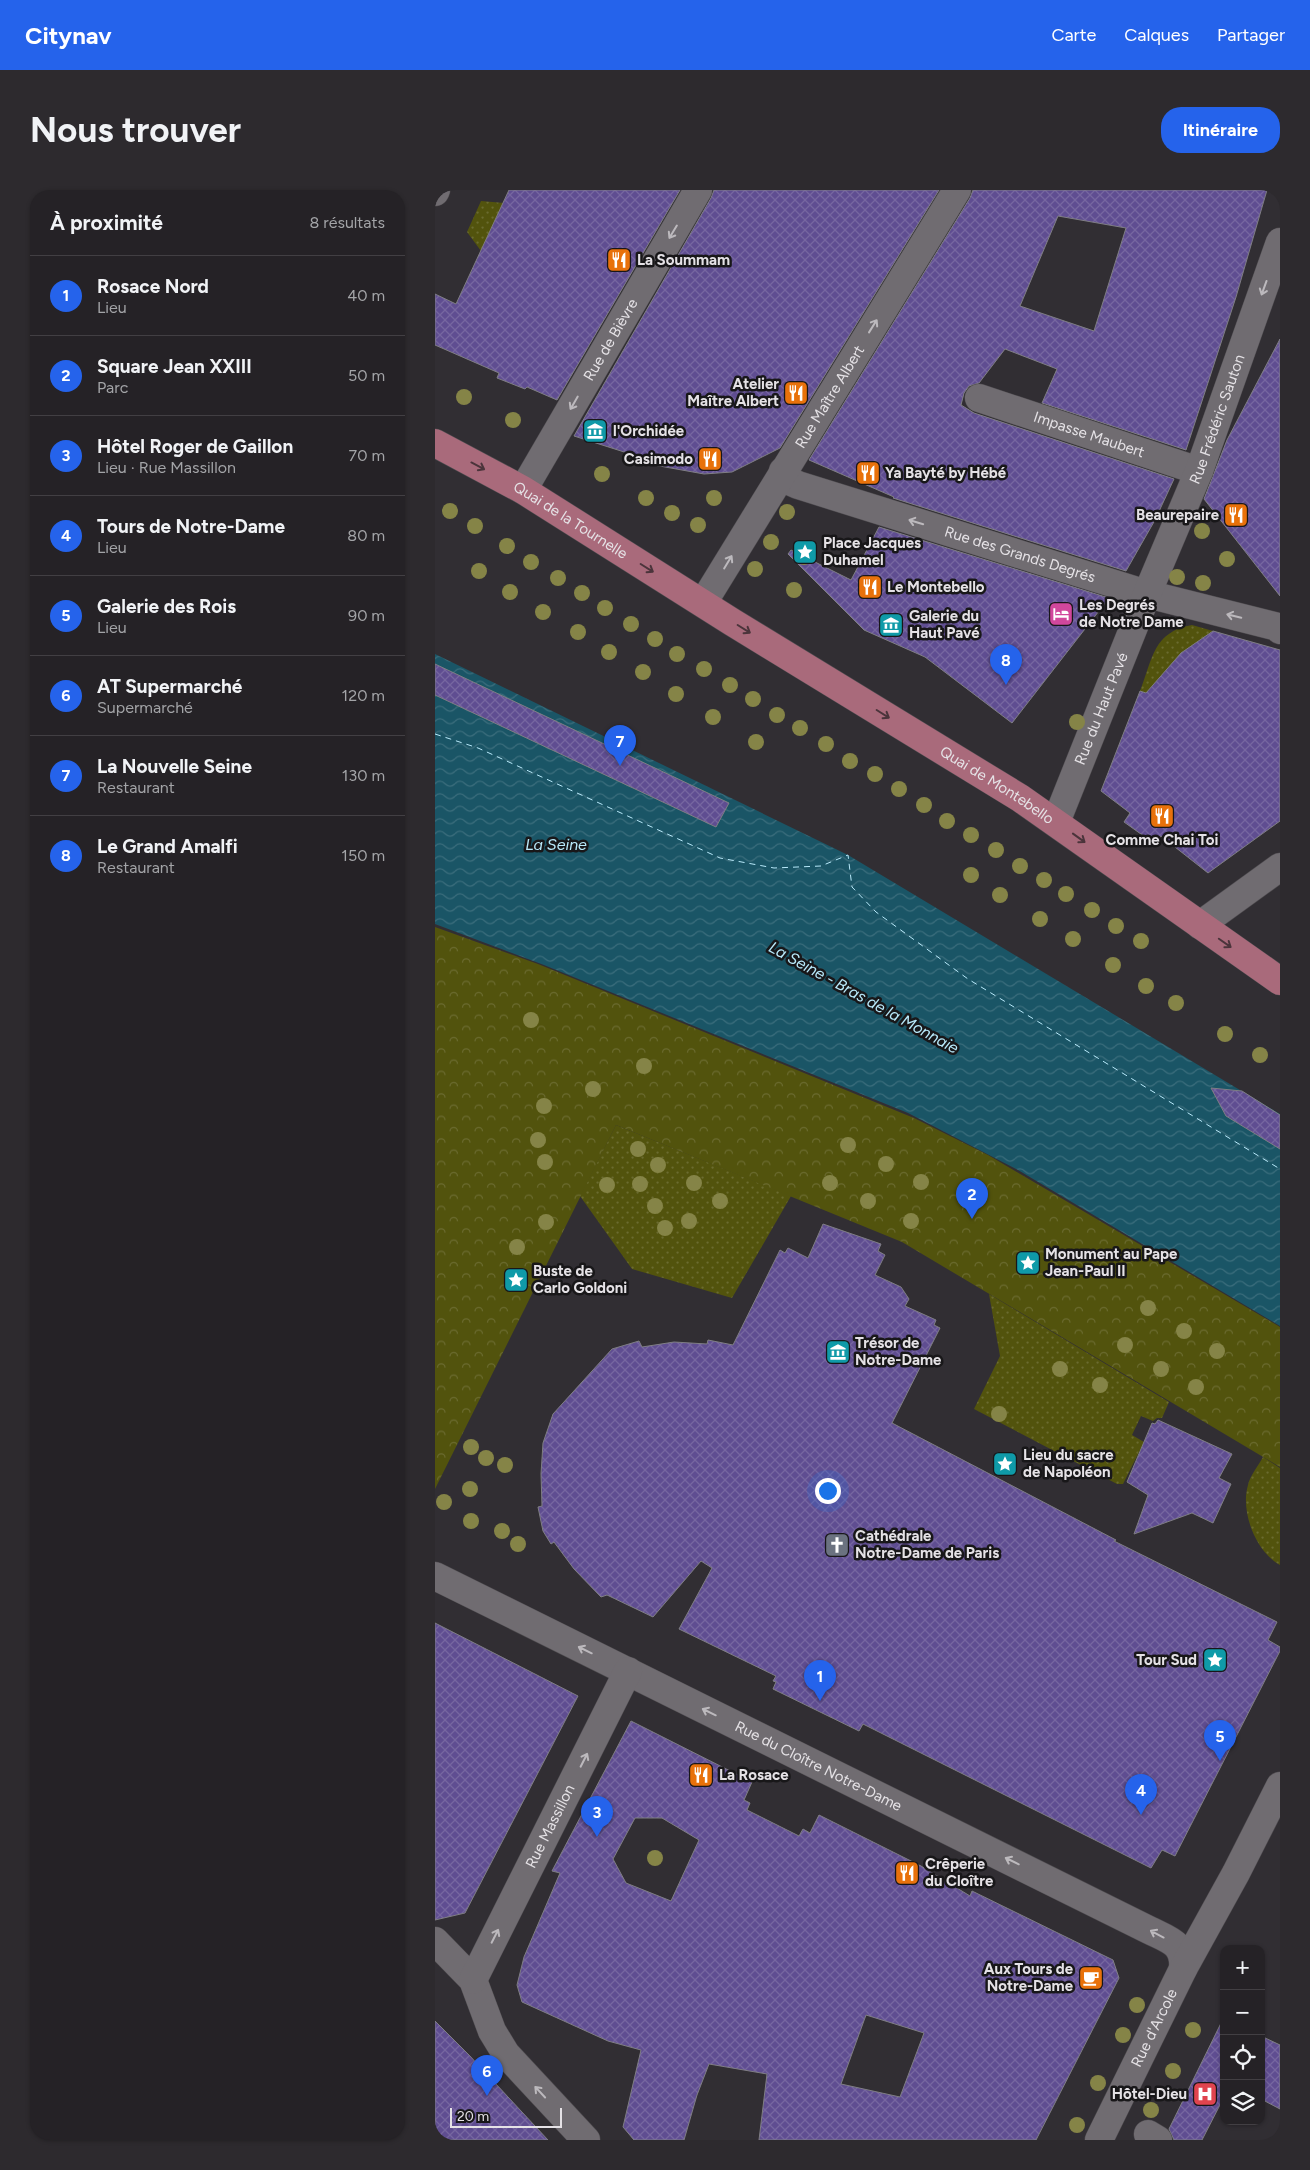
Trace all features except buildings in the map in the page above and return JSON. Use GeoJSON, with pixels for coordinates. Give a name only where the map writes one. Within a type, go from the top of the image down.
{"type":"FeatureCollection","features":[{"type":"Feature","properties":{"kind":"main road","name":"Quai de la Tournelle"},"geometry":{"type":"LineString","coordinates":[[435,443],[523,490],[703,603]]}},
{"type":"Feature","properties":{"kind":"main road","name":"Quai de Montebello"},"geometry":{"type":"LineString","coordinates":[[703,603],[1056,822],[1280,981]]}},
{"type":"Feature","properties":{"kind":"street","name":"Rue de Bièvre"},"geometry":{"type":"LineString","coordinates":[[523,490],[698,190]]}},
{"type":"Feature","properties":{"kind":"street","name":"Rue Maître Albert"},"geometry":{"type":"LineString","coordinates":[[703,603],[957,190]]}},
{"type":"Feature","properties":{"kind":"street","name":"Rue Frédéric Sauton"},"geometry":{"type":"LineString","coordinates":[[1147,594],[1199,471],[1280,242]]}},
{"type":"Feature","properties":{"kind":"street","name":"Impasse Maubert"},"geometry":{"type":"LineString","coordinates":[[979,398],[1199,471]]}},
{"type":"Feature","properties":{"kind":"street","name":"Rue des Grands Degrés"},"geometry":{"type":"LineString","coordinates":[[783,471],[789,481],[798,485],[1147,594],[1278,627],[1280,630]]}},
{"type":"Feature","properties":{"kind":"street","name":"Rue du Haut Pavé"},"geometry":{"type":"LineString","coordinates":[[1056,822],[1147,594]]}},
{"type":"Feature","properties":{"kind":"street"},"geometry":{"type":"LineString","coordinates":[[1200,925],[1280,866]]}},
{"type":"Feature","properties":{"kind":"street","name":"Rue du Cloître Notre-Dame"},"geometry":{"type":"LineString","coordinates":[[435,1576],[1171,1941],[1180,1948],[1184,1957],[1183,1969]]}},
{"type":"Feature","properties":{"kind":"street","name":"Rue Massillon"},"geometry":{"type":"LineString","coordinates":[[473,1980],[629,1671]]}},
{"type":"Feature","properties":{"kind":"street","name":"Rue d'Arcole"},"geometry":{"type":"LineString","coordinates":[[1099,2140],[1183,1969],[1237,1873],[1280,1786]]}},
{"type":"Feature","properties":{"kind":"street"},"geometry":{"type":"LineString","coordinates":[[435,1941],[473,1980],[492,2031],[506,2054],[585,2140]]}},
{"type":"Feature","properties":{"kind":"green space"},"geometry":{"type":"Polygon","coordinates":[[[481,201],[504,203],[481,251],[467,232],[481,201]]]}},
{"type":"Feature","properties":{"kind":"green space"},"geometry":{"type":"Polygon","coordinates":[[[1192,625],[1213,631],[1181,653],[1146,693],[1140,691],[1152,657],[1162,640],[1179,628],[1192,625]]]}},
{"type":"Feature","properties":{"kind":"green space"},"geometry":{"type":"Polygon","coordinates":[[[435,927],[538,964],[914,1118],[988,1155],[1280,1327],[1280,1467],[902,1242],[616,1125],[435,1489],[435,927]]]}},
{"type":"Feature","properties":{"kind":"green space"},"geometry":{"type":"Polygon","coordinates":[[[616,1125],[791,1196],[732,1298],[632,1269],[580,1196],[616,1125]]]}},
{"type":"Feature","properties":{"kind":"green space"},"geometry":{"type":"Polygon","coordinates":[[[989,1294],[1169,1402],[1162,1418],[1157,1418],[1153,1421],[1141,1416],[1132,1435],[1144,1442],[1123,1484],[1117,1484],[974,1409],[1000,1356],[989,1294]]]}},
{"type":"Feature","properties":{"kind":"green space"},"geometry":{"type":"Polygon","coordinates":[[[1263,1457],[1280,1468],[1280,1565],[1271,1559],[1257,1541],[1248,1519],[1246,1507],[1249,1482],[1263,1457]]]}},
{"type":"Feature","properties":{"kind":"water","name":"La Seine"},"geometry":{"type":"Polygon","coordinates":[[[435,654],[848,855],[1280,1114],[1280,1326],[1018,1170],[908,1113],[544,965],[435,924],[435,654]]]}},
{"type":"Feature","properties":{"kind":"ferry route"},"geometry":{"type":"LineString","coordinates":[[435,734],[478,748],[720,858],[774,868],[821,866],[848,855],[852,887],[876,912],[968,979],[1280,1169]]}},
{"type":"Feature","properties":{"kind":"place","name":"La Soummam"},"geometry":{"type":"Point","coordinates":[619,260]}},
{"type":"Feature","properties":{"kind":"place","name":"Atelier Maître Albert"},"geometry":{"type":"Point","coordinates":[796,393]}},
{"type":"Feature","properties":{"kind":"place","name":"l'Orchidée"},"geometry":{"type":"Point","coordinates":[595,431]}},
{"type":"Feature","properties":{"kind":"place","name":"Casimodo"},"geometry":{"type":"Point","coordinates":[710,459]}},
{"type":"Feature","properties":{"kind":"place","name":"Ya Bayté by Hébé"},"geometry":{"type":"Point","coordinates":[868,473]}},
{"type":"Feature","properties":{"kind":"place","name":"Beaurepaire"},"geometry":{"type":"Point","coordinates":[1236,515]}},
{"type":"Feature","properties":{"kind":"place","name":"Place Jacques Duhamel"},"geometry":{"type":"Point","coordinates":[805,552]}},
{"type":"Feature","properties":{"kind":"place","name":"Le Montebello"},"geometry":{"type":"Point","coordinates":[870,587]}},
{"type":"Feature","properties":{"kind":"place","name":"Les Degrés de Notre Dame"},"geometry":{"type":"Point","coordinates":[1061,614]}},
{"type":"Feature","properties":{"kind":"place","name":"Galerie du Haut Pavé"},"geometry":{"type":"Point","coordinates":[891,625]}},
{"type":"Feature","properties":{"kind":"place","name":"Le Grand Amalfi"},"geometry":{"type":"Point","coordinates":[1006,685]}},
{"type":"Feature","properties":{"kind":"place","name":"La Nouvelle Seine"},"geometry":{"type":"Point","coordinates":[620,766]}},
{"type":"Feature","properties":{"kind":"place","name":"Comme Chai Toi"},"geometry":{"type":"Point","coordinates":[1162,816]}},
{"type":"Feature","properties":{"kind":"place","name":"Square Jean XXIII"},"geometry":{"type":"Point","coordinates":[972,1219]}},
{"type":"Feature","properties":{"kind":"place","name":"Monument au Pape Jean-Paul II"},"geometry":{"type":"Point","coordinates":[1028,1263]}},
{"type":"Feature","properties":{"kind":"place","name":"Buste de Carlo Goldoni"},"geometry":{"type":"Point","coordinates":[516,1280]}},
{"type":"Feature","properties":{"kind":"place","name":"Trésor de Notre-Dame"},"geometry":{"type":"Point","coordinates":[838,1352]}},
{"type":"Feature","properties":{"kind":"place","name":"Lieu du sacre de Napoléon"},"geometry":{"type":"Point","coordinates":[1005,1464]}},
{"type":"Feature","properties":{"kind":"place","name":"Cathédrale Notre-Dame de Paris"},"geometry":{"type":"Point","coordinates":[837,1545]}},
{"type":"Feature","properties":{"kind":"place","name":"Tour Sud"},"geometry":{"type":"Point","coordinates":[1215,1660]}},
{"type":"Feature","properties":{"kind":"place","name":"Rosace Nord"},"geometry":{"type":"Point","coordinates":[820,1701]}},
{"type":"Feature","properties":{"kind":"place","name":"Galerie des Rois"},"geometry":{"type":"Point","coordinates":[1220,1761]}},
{"type":"Feature","properties":{"kind":"place","name":"La Rosace"},"geometry":{"type":"Point","coordinates":[701,1775]}},
{"type":"Feature","properties":{"kind":"place","name":"Tours de Notre-Dame"},"geometry":{"type":"Point","coordinates":[1141,1815]}},
{"type":"Feature","properties":{"kind":"place","name":"Hôtel Roger de Gaillon"},"geometry":{"type":"Point","coordinates":[597,1837]}},
{"type":"Feature","properties":{"kind":"place","name":"Crêperie du Cloître"},"geometry":{"type":"Point","coordinates":[907,1873]}},
{"type":"Feature","properties":{"kind":"place","name":"Aux Tours de Notre-Dame"},"geometry":{"type":"Point","coordinates":[1091,1978]}},
{"type":"Feature","properties":{"kind":"place","name":"Hôtel-Dieu"},"geometry":{"type":"Point","coordinates":[1205,2094]}},
{"type":"Feature","properties":{"kind":"place","name":"AT Supermarché"},"geometry":{"type":"Point","coordinates":[487,2096]}},
{"type":"Feature","properties":{"kind":"water label","name":"La Seine - Bras de la Monnaie"},"geometry":{"type":"Point","coordinates":[864,997]}}]}
